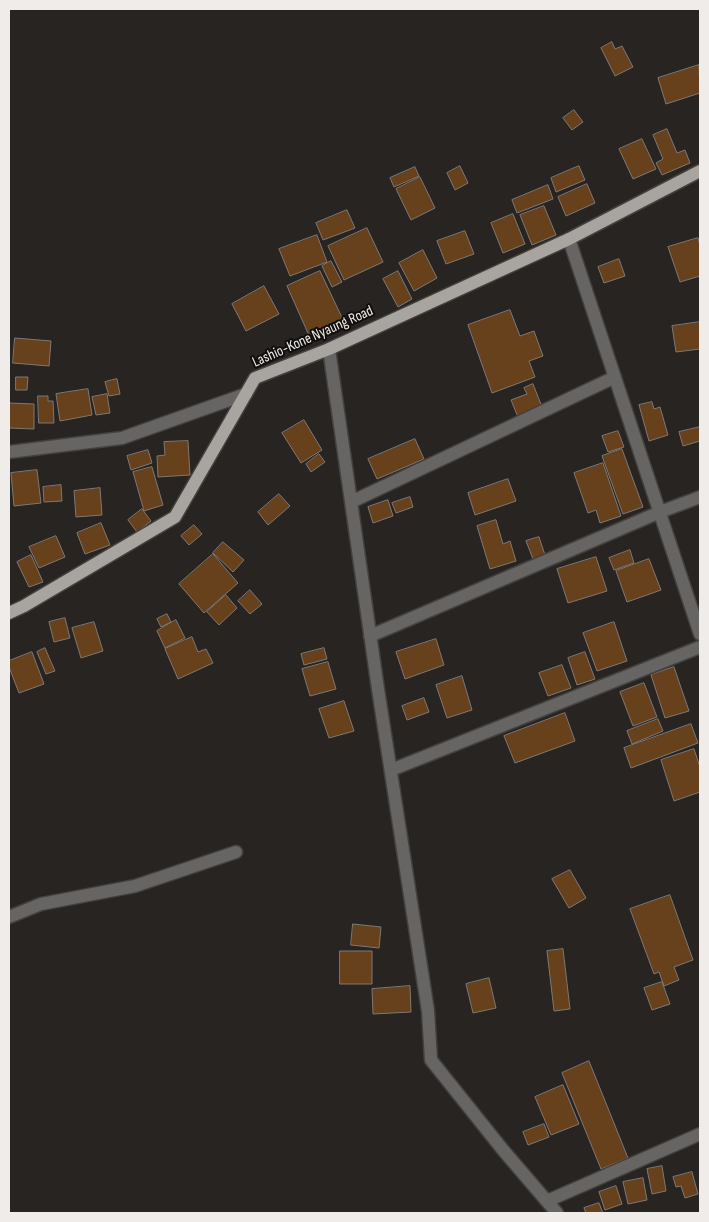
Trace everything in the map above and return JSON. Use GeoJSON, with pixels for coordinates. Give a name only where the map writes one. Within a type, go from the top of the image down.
{"type":"FeatureCollection","features":[{"type":"Feature","properties":{"kind":"main road","name":"Lashio-Kone Nyaung Road"},"geometry":{"type":"LineString","coordinates":[[9,613],[175,517],[255,378],[329,349],[569,239],[700,171]]}},
{"type":"Feature","properties":{"kind":"street"},"geometry":{"type":"LineString","coordinates":[[569,239],[700,634]]}},
{"type":"Feature","properties":{"kind":"street"},"geometry":{"type":"LineString","coordinates":[[329,349],[390,770],[428,1011],[431,1060],[557,1213]]}},
{"type":"Feature","properties":{"kind":"street"},"geometry":{"type":"LineString","coordinates":[[351,502],[615,377]]}},
{"type":"Feature","properties":{"kind":"street"},"geometry":{"type":"LineString","coordinates":[[9,452],[122,438],[246,394]]}},
{"type":"Feature","properties":{"kind":"street"},"geometry":{"type":"LineString","coordinates":[[370,636],[660,512],[700,498]]}},
{"type":"Feature","properties":{"kind":"street"},"geometry":{"type":"LineString","coordinates":[[390,770],[700,647]]}},
{"type":"Feature","properties":{"kind":"street"},"geometry":{"type":"LineString","coordinates":[[9,917],[40,904],[135,886],[236,852]]}},
{"type":"Feature","properties":{"kind":"street"},"geometry":{"type":"LineString","coordinates":[[547,1201],[700,1134]]}},
{"type":"Feature","properties":{"kind":"building"},"geometry":{"type":"Polygon","coordinates":[[[612,42],[615,49],[622,46],[633,67],[615,76],[601,48],[612,42]]]}},
{"type":"Feature","properties":{"kind":"building"},"geometry":{"type":"Polygon","coordinates":[[[699,65],[700,93],[666,104],[658,78],[699,65]]]}},
{"type":"Feature","properties":{"kind":"building"},"geometry":{"type":"Polygon","coordinates":[[[574,110],[583,122],[572,130],[563,118],[574,110]]]}},
{"type":"Feature","properties":{"kind":"building"},"geometry":{"type":"Polygon","coordinates":[[[667,129],[677,153],[685,150],[690,163],[662,175],[656,163],[663,159],[653,135],[667,129]]]}},
{"type":"Feature","properties":{"kind":"building"},"geometry":{"type":"Polygon","coordinates":[[[642,139],[656,169],[633,179],[619,149],[642,139]]]}},
{"type":"Feature","properties":{"kind":"building"},"geometry":{"type":"Polygon","coordinates":[[[460,166],[468,183],[455,190],[447,173],[460,166]]]}},
{"type":"Feature","properties":{"kind":"building"},"geometry":{"type":"Polygon","coordinates":[[[579,166],[585,180],[556,192],[551,178],[579,166]]]}},
{"type":"Feature","properties":{"kind":"building"},"geometry":{"type":"Polygon","coordinates":[[[415,167],[419,176],[394,187],[390,178],[415,167]]]}},
{"type":"Feature","properties":{"kind":"building"},"geometry":{"type":"Polygon","coordinates":[[[420,177],[435,208],[411,220],[396,189],[420,177]]]}},
{"type":"Feature","properties":{"kind":"building"},"geometry":{"type":"Polygon","coordinates":[[[587,184],[595,203],[566,216],[558,197],[587,184]]]}},
{"type":"Feature","properties":{"kind":"building"},"geometry":{"type":"Polygon","coordinates":[[[548,185],[553,199],[517,213],[512,200],[548,185]]]}},
{"type":"Feature","properties":{"kind":"building"},"geometry":{"type":"Polygon","coordinates":[[[544,206],[556,235],[532,245],[520,215],[544,206]]]}},
{"type":"Feature","properties":{"kind":"building"},"geometry":{"type":"Polygon","coordinates":[[[347,210],[355,228],[323,240],[316,223],[347,210]]]}},
{"type":"Feature","properties":{"kind":"building"},"geometry":{"type":"Polygon","coordinates":[[[513,214],[525,244],[503,253],[491,223],[513,214]]]}},
{"type":"Feature","properties":{"kind":"building"},"geometry":{"type":"Polygon","coordinates":[[[367,228],[383,262],[344,280],[328,246],[367,228]]]}},
{"type":"Feature","properties":{"kind":"building"},"geometry":{"type":"Polygon","coordinates":[[[465,231],[474,254],[446,264],[437,241],[465,231]]]}},
{"type":"Feature","properties":{"kind":"building"},"geometry":{"type":"Polygon","coordinates":[[[317,235],[327,262],[290,276],[279,249],[317,235]]]}},
{"type":"Feature","properties":{"kind":"building"},"geometry":{"type":"Polygon","coordinates":[[[698,238],[700,245],[700,276],[680,282],[668,247],[698,238]]]}},
{"type":"Feature","properties":{"kind":"building"},"geometry":{"type":"Polygon","coordinates":[[[423,250],[437,278],[414,291],[399,263],[423,250]]]}},
{"type":"Feature","properties":{"kind":"building"},"geometry":{"type":"Polygon","coordinates":[[[619,259],[625,276],[604,283],[598,267],[619,259]]]}},
{"type":"Feature","properties":{"kind":"building"},"geometry":{"type":"Polygon","coordinates":[[[331,261],[342,282],[332,287],[322,266],[331,261]]]}},
{"type":"Feature","properties":{"kind":"building"},"geometry":{"type":"Polygon","coordinates":[[[320,271],[345,324],[311,340],[287,286],[320,271]]]}},
{"type":"Feature","properties":{"kind":"building"},"geometry":{"type":"Polygon","coordinates":[[[398,271],[412,299],[398,307],[383,279],[398,271]]]}},
{"type":"Feature","properties":{"kind":"building"},"geometry":{"type":"Polygon","coordinates":[[[264,286],[279,314],[246,331],[232,304],[264,286]]]}},
{"type":"Feature","properties":{"kind":"building"},"geometry":{"type":"Polygon","coordinates":[[[510,310],[520,336],[534,331],[543,356],[529,361],[535,377],[492,393],[468,325],[510,310]]]}},
{"type":"Feature","properties":{"kind":"building"},"geometry":{"type":"Polygon","coordinates":[[[700,322],[700,349],[676,352],[672,326],[700,322]]]}},
{"type":"Feature","properties":{"kind":"building"},"geometry":{"type":"Polygon","coordinates":[[[15,338],[51,341],[49,366],[13,363],[15,338]]]}},
{"type":"Feature","properties":{"kind":"building"},"geometry":{"type":"Polygon","coordinates":[[[16,377],[28,377],[27,390],[16,390],[16,377]]]}},
{"type":"Feature","properties":{"kind":"building"},"geometry":{"type":"Polygon","coordinates":[[[117,379],[120,394],[109,396],[105,382],[117,379]]]}},
{"type":"Feature","properties":{"kind":"building"},"geometry":{"type":"Polygon","coordinates":[[[533,384],[542,407],[518,417],[511,400],[527,394],[524,388],[533,384]]]}},
{"type":"Feature","properties":{"kind":"building"},"geometry":{"type":"Polygon","coordinates":[[[88,389],[92,415],[60,421],[56,394],[88,389]]]}},
{"type":"Feature","properties":{"kind":"building"},"geometry":{"type":"Polygon","coordinates":[[[107,394],[110,413],[96,415],[92,397],[107,394]]]}},
{"type":"Feature","properties":{"kind":"building"},"geometry":{"type":"Polygon","coordinates":[[[38,396],[48,396],[48,401],[53,401],[54,423],[39,423],[38,396]]]}},
{"type":"Feature","properties":{"kind":"building"},"geometry":{"type":"Polygon","coordinates":[[[652,402],[654,409],[660,407],[668,435],[649,441],[639,405],[652,402]]]}},
{"type":"Feature","properties":{"kind":"building"},"geometry":{"type":"Polygon","coordinates":[[[9,403],[34,404],[34,429],[9,428],[9,403]]]}},
{"type":"Feature","properties":{"kind":"building"},"geometry":{"type":"Polygon","coordinates":[[[304,420],[322,450],[301,463],[282,433],[304,420]]]}},
{"type":"Feature","properties":{"kind":"building"},"geometry":{"type":"Polygon","coordinates":[[[700,427],[700,441],[683,446],[679,432],[700,427]]]}},
{"type":"Feature","properties":{"kind":"building"},"geometry":{"type":"Polygon","coordinates":[[[618,431],[624,447],[608,452],[602,436],[618,431]]]}},
{"type":"Feature","properties":{"kind":"building"},"geometry":{"type":"Polygon","coordinates":[[[415,439],[424,459],[377,479],[368,459],[415,439]]]}},
{"type":"Feature","properties":{"kind":"building"},"geometry":{"type":"Polygon","coordinates":[[[188,441],[190,475],[158,477],[157,456],[165,455],[164,442],[188,441]]]}},
{"type":"Feature","properties":{"kind":"building"},"geometry":{"type":"Polygon","coordinates":[[[622,449],[643,507],[623,514],[602,456],[622,449]]]}},
{"type":"Feature","properties":{"kind":"building"},"geometry":{"type":"Polygon","coordinates":[[[148,450],[152,463],[131,470],[127,456],[148,450]]]}},
{"type":"Feature","properties":{"kind":"building"},"geometry":{"type":"Polygon","coordinates":[[[319,454],[325,462],[311,472],[306,464],[319,454]]]}},
{"type":"Feature","properties":{"kind":"building"},"geometry":{"type":"Polygon","coordinates":[[[603,463],[621,516],[600,523],[596,510],[588,513],[574,473],[603,463]]]}},
{"type":"Feature","properties":{"kind":"building"},"geometry":{"type":"Polygon","coordinates":[[[152,467],[163,505],[144,511],[133,472],[152,467]]]}},
{"type":"Feature","properties":{"kind":"building"},"geometry":{"type":"Polygon","coordinates":[[[37,470],[41,503],[14,506],[11,473],[37,470]]]}},
{"type":"Feature","properties":{"kind":"building"},"geometry":{"type":"Polygon","coordinates":[[[508,479],[516,501],[475,515],[468,493],[508,479]]]}},
{"type":"Feature","properties":{"kind":"building"},"geometry":{"type":"Polygon","coordinates":[[[61,485],[62,501],[44,502],[43,487],[61,485]]]}},
{"type":"Feature","properties":{"kind":"building"},"geometry":{"type":"Polygon","coordinates":[[[100,488],[102,515],[76,517],[74,491],[100,488]]]}},
{"type":"Feature","properties":{"kind":"building"},"geometry":{"type":"Polygon","coordinates":[[[279,494],[290,506],[268,525],[258,512],[279,494]]]}},
{"type":"Feature","properties":{"kind":"building"},"geometry":{"type":"Polygon","coordinates":[[[410,497],[413,507],[396,513],[392,503],[410,497]]]}},
{"type":"Feature","properties":{"kind":"building"},"geometry":{"type":"Polygon","coordinates":[[[388,500],[393,516],[373,523],[368,507],[388,500]]]}},
{"type":"Feature","properties":{"kind":"building"},"geometry":{"type":"Polygon","coordinates":[[[142,509],[151,521],[137,532],[128,520],[142,509]]]}},
{"type":"Feature","properties":{"kind":"building"},"geometry":{"type":"Polygon","coordinates":[[[496,520],[503,544],[510,541],[516,561],[490,569],[477,526],[496,520]]]}},
{"type":"Feature","properties":{"kind":"building"},"geometry":{"type":"Polygon","coordinates":[[[101,523],[110,545],[85,554],[77,533],[101,523]]]}},
{"type":"Feature","properties":{"kind":"building"},"geometry":{"type":"Polygon","coordinates":[[[194,525],[202,534],[189,545],[181,536],[194,525]]]}},
{"type":"Feature","properties":{"kind":"building"},"geometry":{"type":"Polygon","coordinates":[[[56,536],[65,557],[39,568],[29,547],[56,536]]]}},
{"type":"Feature","properties":{"kind":"building"},"geometry":{"type":"Polygon","coordinates":[[[539,537],[545,555],[533,559],[526,541],[539,537]]]}},
{"type":"Feature","properties":{"kind":"building"},"geometry":{"type":"Polygon","coordinates":[[[223,542],[244,560],[233,572],[213,553],[223,542]]]}},
{"type":"Feature","properties":{"kind":"building"},"geometry":{"type":"Polygon","coordinates":[[[630,550],[634,563],[614,570],[609,558],[630,550]]]}},
{"type":"Feature","properties":{"kind":"building"},"geometry":{"type":"Polygon","coordinates":[[[213,554],[238,583],[204,613],[179,584],[213,554]]]}},
{"type":"Feature","properties":{"kind":"building"},"geometry":{"type":"Polygon","coordinates":[[[31,555],[43,582],[29,587],[17,562],[31,555]]]}},
{"type":"Feature","properties":{"kind":"building"},"geometry":{"type":"Polygon","coordinates":[[[596,557],[607,591],[568,603],[557,569],[596,557]]]}},
{"type":"Feature","properties":{"kind":"building"},"geometry":{"type":"Polygon","coordinates":[[[649,559],[661,590],[627,602],[616,571],[649,559]]]}},
{"type":"Feature","properties":{"kind":"building"},"geometry":{"type":"Polygon","coordinates":[[[250,590],[262,604],[250,614],[238,601],[250,590]]]}},
{"type":"Feature","properties":{"kind":"building"},"geometry":{"type":"Polygon","coordinates":[[[226,595],[237,608],[219,625],[207,612],[226,595]]]}},
{"type":"Feature","properties":{"kind":"building"},"geometry":{"type":"Polygon","coordinates":[[[167,614],[171,622],[161,627],[157,619],[167,614]]]}},
{"type":"Feature","properties":{"kind":"building"},"geometry":{"type":"Polygon","coordinates":[[[65,618],[70,638],[54,642],[49,622],[65,618]]]}},
{"type":"Feature","properties":{"kind":"building"},"geometry":{"type":"Polygon","coordinates":[[[176,620],[185,638],[165,648],[157,631],[176,620]]]}},
{"type":"Feature","properties":{"kind":"building"},"geometry":{"type":"Polygon","coordinates":[[[94,622],[103,651],[81,658],[72,628],[94,622]]]}},
{"type":"Feature","properties":{"kind":"building"},"geometry":{"type":"Polygon","coordinates":[[[614,622],[627,661],[597,671],[583,633],[614,622]]]}},
{"type":"Feature","properties":{"kind":"building"},"geometry":{"type":"Polygon","coordinates":[[[192,637],[198,652],[206,649],[213,663],[178,679],[165,649],[192,637]]]}},
{"type":"Feature","properties":{"kind":"building"},"geometry":{"type":"Polygon","coordinates":[[[436,639],[444,665],[405,679],[396,652],[436,639]]]}},
{"type":"Feature","properties":{"kind":"building"},"geometry":{"type":"Polygon","coordinates":[[[45,648],[55,671],[46,674],[37,652],[45,648]]]}},
{"type":"Feature","properties":{"kind":"building"},"geometry":{"type":"Polygon","coordinates":[[[324,648],[327,659],[304,665],[301,654],[324,648]]]}},
{"type":"Feature","properties":{"kind":"building"},"geometry":{"type":"Polygon","coordinates":[[[32,652],[44,684],[19,693],[9,667],[9,661],[32,652]]]}},
{"type":"Feature","properties":{"kind":"building"},"geometry":{"type":"Polygon","coordinates":[[[585,652],[595,679],[577,685],[568,658],[585,652]]]}},
{"type":"Feature","properties":{"kind":"building"},"geometry":{"type":"Polygon","coordinates":[[[328,662],[336,689],[310,696],[302,669],[328,662]]]}},
{"type":"Feature","properties":{"kind":"building"},"geometry":{"type":"Polygon","coordinates":[[[562,665],[571,688],[548,696],[539,673],[562,665]]]}},
{"type":"Feature","properties":{"kind":"building"},"geometry":{"type":"Polygon","coordinates":[[[674,667],[689,711],[665,718],[651,675],[674,667]]]}},
{"type":"Feature","properties":{"kind":"building"},"geometry":{"type":"Polygon","coordinates":[[[462,676],[472,710],[447,718],[436,685],[462,676]]]}},
{"type":"Feature","properties":{"kind":"building"},"geometry":{"type":"Polygon","coordinates":[[[644,683],[657,717],[633,726],[620,692],[644,683]]]}},
{"type":"Feature","properties":{"kind":"building"},"geometry":{"type":"Polygon","coordinates":[[[424,698],[429,712],[407,720],[402,706],[424,698]]]}},
{"type":"Feature","properties":{"kind":"building"},"geometry":{"type":"Polygon","coordinates":[[[344,701],[354,731],[329,738],[319,709],[344,701]]]}},
{"type":"Feature","properties":{"kind":"building"},"geometry":{"type":"Polygon","coordinates":[[[565,713],[575,741],[515,763],[504,736],[565,713]]]}},
{"type":"Feature","properties":{"kind":"building"},"geometry":{"type":"Polygon","coordinates":[[[658,719],[663,731],[632,744],[627,731],[658,719]]]}},
{"type":"Feature","properties":{"kind":"building"},"geometry":{"type":"Polygon","coordinates":[[[691,724],[698,743],[631,768],[624,748],[691,724]]]}},
{"type":"Feature","properties":{"kind":"building"},"geometry":{"type":"Polygon","coordinates":[[[694,749],[700,767],[700,792],[674,801],[661,760],[694,749]]]}},
{"type":"Feature","properties":{"kind":"building"},"geometry":{"type":"Polygon","coordinates":[[[570,870],[586,898],[569,908],[552,879],[570,870]]]}},
{"type":"Feature","properties":{"kind":"building"},"geometry":{"type":"Polygon","coordinates":[[[670,895],[693,960],[674,967],[679,980],[664,986],[659,972],[654,974],[630,909],[670,895]]]}},
{"type":"Feature","properties":{"kind":"building"},"geometry":{"type":"Polygon","coordinates":[[[353,924],[381,927],[379,948],[351,945],[353,924]]]}},
{"type":"Feature","properties":{"kind":"building"},"geometry":{"type":"Polygon","coordinates":[[[563,949],[570,1009],[554,1011],[547,951],[563,949]]]}},
{"type":"Feature","properties":{"kind":"building"},"geometry":{"type":"Polygon","coordinates":[[[340,951],[372,951],[372,984],[340,984],[340,951]]]}},
{"type":"Feature","properties":{"kind":"building"},"geometry":{"type":"Polygon","coordinates":[[[489,978],[496,1008],[473,1013],[466,984],[489,978]]]}},
{"type":"Feature","properties":{"kind":"building"},"geometry":{"type":"Polygon","coordinates":[[[662,982],[670,1004],[652,1010],[644,988],[662,982]]]}},
{"type":"Feature","properties":{"kind":"building"},"geometry":{"type":"Polygon","coordinates":[[[410,986],[411,1012],[373,1014],[372,989],[410,986]]]}},
{"type":"Feature","properties":{"kind":"building"},"geometry":{"type":"Polygon","coordinates":[[[589,1061],[628,1158],[601,1169],[562,1073],[589,1061]]]}},
{"type":"Feature","properties":{"kind":"building"},"geometry":{"type":"Polygon","coordinates":[[[563,1085],[579,1124],[551,1135],[535,1097],[563,1085]]]}},
{"type":"Feature","properties":{"kind":"building"},"geometry":{"type":"Polygon","coordinates":[[[544,1124],[549,1137],[528,1145],[523,1132],[544,1124]]]}},
{"type":"Feature","properties":{"kind":"building"},"geometry":{"type":"Polygon","coordinates":[[[662,1166],[666,1191],[652,1194],[647,1169],[662,1166]]]}},
{"type":"Feature","properties":{"kind":"building"},"geometry":{"type":"Polygon","coordinates":[[[692,1172],[698,1194],[685,1198],[681,1186],[676,1187],[673,1177],[692,1172]]]}},
{"type":"Feature","properties":{"kind":"building"},"geometry":{"type":"Polygon","coordinates":[[[643,1178],[647,1200],[628,1204],[623,1182],[643,1178]]]}},
{"type":"Feature","properties":{"kind":"building"},"geometry":{"type":"Polygon","coordinates":[[[616,1186],[622,1204],[605,1210],[599,1192],[616,1186]]]}},
{"type":"Feature","properties":{"kind":"building"},"geometry":{"type":"Polygon","coordinates":[[[599,1203],[603,1213],[586,1213],[584,1208],[599,1203]]]}}]}
